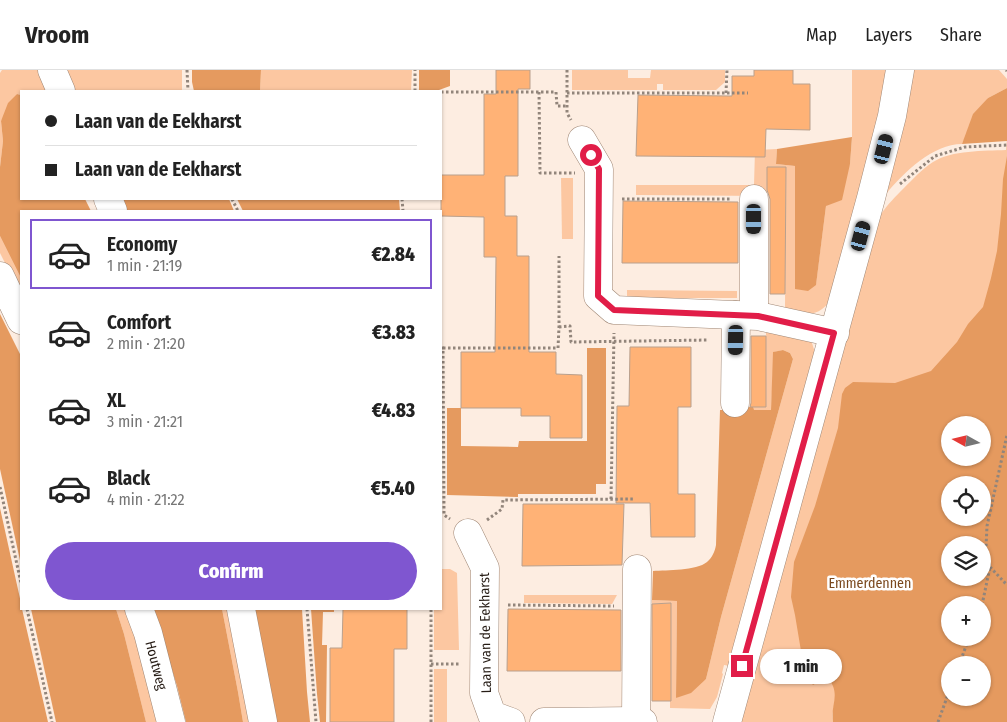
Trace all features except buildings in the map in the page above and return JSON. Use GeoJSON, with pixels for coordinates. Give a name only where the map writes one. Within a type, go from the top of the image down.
{"type":"FeatureCollection","features":[{"type":"Feature","properties":{"kind":"street"},"geometry":{"type":"LineString","coordinates":[[52,70],[62,90]]}},
{"type":"Feature","properties":{"kind":"street"},"geometry":{"type":"LineString","coordinates":[[727,722],[871,198],[892,116],[900,70]]}},
{"type":"Feature","properties":{"kind":"street"},"geometry":{"type":"LineString","coordinates":[[582,140],[599,169],[598,296],[614,310],[834,333]]}},
{"type":"Feature","properties":{"kind":"street"},"geometry":{"type":"LineString","coordinates":[[734,403],[754,199]]}},
{"type":"Feature","properties":{"kind":"street"},"geometry":{"type":"LineString","coordinates":[[0,276],[20,318]]}},
{"type":"Feature","properties":{"kind":"street","name":"Laan van de Eekharst"},"geometry":{"type":"LineString","coordinates":[[468,533],[485,568],[484,693],[492,715],[511,722]]}},
{"type":"Feature","properties":{"kind":"street"},"geometry":{"type":"LineString","coordinates":[[544,722],[625,722],[637,569]]}},
{"type":"Feature","properties":{"kind":"street","name":"Houtweg"},"geometry":{"type":"LineString","coordinates":[[139,610],[148,633],[171,722]]}},
{"type":"Feature","properties":{"kind":"street"},"geometry":{"type":"LineString","coordinates":[[241,610],[263,722]]}},
{"type":"Feature","properties":{"kind":"path"},"geometry":{"type":"LineString","coordinates":[[188,70],[188,90]]}},
{"type":"Feature","properties":{"kind":"path"},"geometry":{"type":"LineString","coordinates":[[415,90],[416,70]]}},
{"type":"Feature","properties":{"kind":"path"},"geometry":{"type":"LineString","coordinates":[[567,70],[567,113],[582,140]]}},
{"type":"Feature","properties":{"kind":"path"},"geometry":{"type":"LineString","coordinates":[[726,70],[726,93]]}},
{"type":"Feature","properties":{"kind":"path"},"geometry":{"type":"LineString","coordinates":[[442,92],[556,92],[557,106],[567,106]]}},
{"type":"Feature","properties":{"kind":"path"},"geometry":{"type":"LineString","coordinates":[[539,92],[540,173],[599,186],[754,199]]}},
{"type":"Feature","properties":{"kind":"path"},"geometry":{"type":"LineString","coordinates":[[567,93],[748,93]]}},
{"type":"Feature","properties":{"kind":"path"},"geometry":{"type":"LineString","coordinates":[[871,198],[884,200],[905,179],[935,156],[965,147],[1007,145]]}},
{"type":"Feature","properties":{"kind":"path"},"geometry":{"type":"LineString","coordinates":[[560,256],[558,348],[442,348],[444,515],[468,533],[502,510],[503,500],[635,499]]}},
{"type":"Feature","properties":{"kind":"path"},"geometry":{"type":"LineString","coordinates":[[611,499],[614,310]]}},
{"type":"Feature","properties":{"kind":"path"},"geometry":{"type":"LineString","coordinates":[[559,326],[570,326],[570,342],[614,340],[742,323]]}},
{"type":"Feature","properties":{"kind":"path"},"geometry":{"type":"LineString","coordinates":[[987,536],[987,526],[1007,435]]}},
{"type":"Feature","properties":{"kind":"path"},"geometry":{"type":"LineString","coordinates":[[0,487],[20,578]]}},
{"type":"Feature","properties":{"kind":"path"},"geometry":{"type":"LineString","coordinates":[[991,568],[1007,584]]}},
{"type":"Feature","properties":{"kind":"path"},"geometry":{"type":"LineString","coordinates":[[485,605],[622,606]]}},
{"type":"Feature","properties":{"kind":"path"},"geometry":{"type":"LineString","coordinates":[[27,610],[52,722]]}},
{"type":"Feature","properties":{"kind":"path"},"geometry":{"type":"LineString","coordinates":[[307,610],[316,722]]}},
{"type":"Feature","properties":{"kind":"path"},"geometry":{"type":"LineString","coordinates":[[431,610],[431,722]]}},
{"type":"Feature","properties":{"kind":"path"},"geometry":{"type":"LineString","coordinates":[[431,664],[485,664]]}},
{"type":"Feature","properties":{"kind":"path"},"geometry":{"type":"LineString","coordinates":[[938,722],[944,706]]}},
{"type":"Feature","properties":{"kind":"green space"},"geometry":{"type":"Polygon","coordinates":[[[2,70],[40,70],[50,90],[20,90],[20,95],[17,94],[1,121],[3,141],[0,167],[0,73],[2,70]]]}},
{"type":"Feature","properties":{"kind":"green space"},"geometry":{"type":"Polygon","coordinates":[[[62,70],[182,70],[182,90],[72,90],[62,70]]]}},
{"type":"Feature","properties":{"kind":"green space"},"geometry":{"type":"Polygon","coordinates":[[[192,70],[261,70],[260,90],[194,90],[192,70]]]}},
{"type":"Feature","properties":{"kind":"green space"},"geometry":{"type":"Polygon","coordinates":[[[261,70],[412,70],[411,90],[260,90],[261,70]]]}},
{"type":"Feature","properties":{"kind":"green space"},"geometry":{"type":"Polygon","coordinates":[[[419,70],[450,70],[450,86],[439,90],[419,90],[419,70]]]}},
{"type":"Feature","properties":{"kind":"green space"},"geometry":{"type":"Polygon","coordinates":[[[572,70],[628,70],[628,78],[650,78],[651,70],[725,70],[725,82],[716,90],[663,90],[663,84],[657,84],[657,90],[572,90],[572,70]]]}},
{"type":"Feature","properties":{"kind":"green space"},"geometry":{"type":"Polygon","coordinates":[[[852,70],[887,70],[886,86],[835,294],[819,311],[802,313],[786,310],[785,307],[786,167],[767,167],[767,196],[636,195],[636,185],[754,185],[755,150],[777,149],[776,164],[795,166],[795,289],[816,284],[826,206],[850,164],[852,70]]]}},
{"type":"Feature","properties":{"kind":"green space"},"geometry":{"type":"Polygon","coordinates":[[[909,70],[999,70],[1007,79],[1007,88],[988,98],[962,144],[951,145],[930,154],[901,177],[886,194],[909,70]]]}},
{"type":"Feature","properties":{"kind":"green space"},"geometry":{"type":"Polygon","coordinates":[[[1007,88],[1007,141],[962,144],[973,114],[988,98],[1007,88]]]}},
{"type":"Feature","properties":{"kind":"green space"},"geometry":{"type":"Polygon","coordinates":[[[17,94],[20,95],[20,200],[86,200],[90,210],[20,210],[20,276],[0,236],[0,167],[3,141],[1,121],[8,103],[17,94]]]}},
{"type":"Feature","properties":{"kind":"green space"},"geometry":{"type":"Polygon","coordinates":[[[852,137],[850,164],[842,200],[826,206],[816,285],[808,291],[795,289],[795,166],[776,164],[777,149],[852,137]]]}},
{"type":"Feature","properties":{"kind":"green space","name":"Emmerdennen"},"geometry":{"type":"Polygon","coordinates":[[[1007,138],[1007,722],[836,697],[832,716],[833,722],[735,722],[881,214],[914,178],[933,162],[949,155],[1006,150],[1007,138]]]}},
{"type":"Feature","properties":{"kind":"green space","name":"Emmerdennen"},"geometry":{"type":"Polygon","coordinates":[[[1007,156],[1007,722],[833,722],[835,694],[831,683],[827,677],[813,685],[805,675],[791,597],[794,562],[815,506],[838,428],[842,394],[845,388],[853,382],[895,383],[931,371],[957,342],[968,324],[983,307],[997,251],[1003,179],[1007,156]]]}},
{"type":"Feature","properties":{"kind":"green space"},"geometry":{"type":"Polygon","coordinates":[[[561,178],[573,178],[573,239],[562,239],[561,178]]]}},
{"type":"Feature","properties":{"kind":"green space"},"geometry":{"type":"Polygon","coordinates":[[[119,200],[229,200],[234,210],[124,210],[119,200]]]}},
{"type":"Feature","properties":{"kind":"green space"},"geometry":{"type":"Polygon","coordinates":[[[238,200],[399,200],[400,210],[242,210],[238,200]]]}},
{"type":"Feature","properties":{"kind":"green space"},"geometry":{"type":"Polygon","coordinates":[[[0,236],[20,276],[20,293],[0,253],[0,236]]]}},
{"type":"Feature","properties":{"kind":"green space"},"geometry":{"type":"Polygon","coordinates":[[[627,290],[737,291],[737,298],[627,298],[627,290]]]}},
{"type":"Feature","properties":{"kind":"green space"},"geometry":{"type":"Polygon","coordinates":[[[0,314],[20,354],[20,560],[0,469],[0,314]]]}},
{"type":"Feature","properties":{"kind":"green space"},"geometry":{"type":"Polygon","coordinates":[[[766,329],[809,339],[816,356],[730,666],[724,665],[717,697],[710,709],[670,708],[670,603],[652,604],[652,600],[677,601],[676,698],[706,679],[721,617],[793,359],[790,353],[783,350],[774,352],[771,411],[753,410],[753,407],[766,407],[766,329]]]}},
{"type":"Feature","properties":{"kind":"green space"},"geometry":{"type":"Polygon","coordinates":[[[587,348],[606,348],[606,484],[596,484],[596,494],[518,494],[518,497],[447,495],[447,408],[461,408],[461,446],[518,447],[519,441],[587,441],[587,348]]]}},
{"type":"Feature","properties":{"kind":"green space"},"geometry":{"type":"Polygon","coordinates":[[[783,350],[790,353],[793,359],[721,617],[706,679],[691,693],[676,698],[677,601],[652,600],[653,571],[696,567],[707,562],[712,556],[716,545],[720,410],[747,410],[747,407],[753,407],[754,410],[771,410],[773,352],[783,350]]]}},
{"type":"Feature","properties":{"kind":"green space"},"geometry":{"type":"Polygon","coordinates":[[[0,508],[20,598],[20,610],[22,610],[48,722],[0,722],[0,508]]]}},
{"type":"Feature","properties":{"kind":"green space"},"geometry":{"type":"Polygon","coordinates":[[[442,569],[450,569],[457,573],[459,650],[434,650],[434,610],[442,610],[442,569]]]}},
{"type":"Feature","properties":{"kind":"green space"},"geometry":{"type":"Polygon","coordinates":[[[524,595],[617,595],[612,604],[524,603],[524,595]]]}},
{"type":"Feature","properties":{"kind":"green space"},"geometry":{"type":"Polygon","coordinates":[[[31,610],[116,610],[146,722],[56,722],[31,610]]]}},
{"type":"Feature","properties":{"kind":"green space"},"geometry":{"type":"Polygon","coordinates":[[[116,610],[133,610],[166,722],[146,722],[116,610]]]}},
{"type":"Feature","properties":{"kind":"green space"},"geometry":{"type":"Polygon","coordinates":[[[153,610],[222,610],[243,722],[186,722],[153,610]]]}},
{"type":"Feature","properties":{"kind":"green space"},"geometry":{"type":"Polygon","coordinates":[[[222,610],[230,610],[252,722],[243,722],[222,610]]]}},
{"type":"Feature","properties":{"kind":"green space"},"geometry":{"type":"Polygon","coordinates":[[[251,610],[302,610],[310,722],[273,722],[251,610]]]}},
{"type":"Feature","properties":{"kind":"green space"},"geometry":{"type":"Polygon","coordinates":[[[311,610],[334,610],[334,612],[323,612],[322,645],[327,645],[326,722],[320,722],[311,610]]]}},
{"type":"Feature","properties":{"kind":"green space"},"geometry":{"type":"Polygon","coordinates":[[[434,669],[447,669],[447,722],[434,722],[434,669]]]}},
{"type":"Feature","properties":{"kind":"route"},"geometry":{"type":"LineString","coordinates":[[591,155],[599,169],[598,296],[614,310],[758,316],[834,333],[742,666]]}}]}
